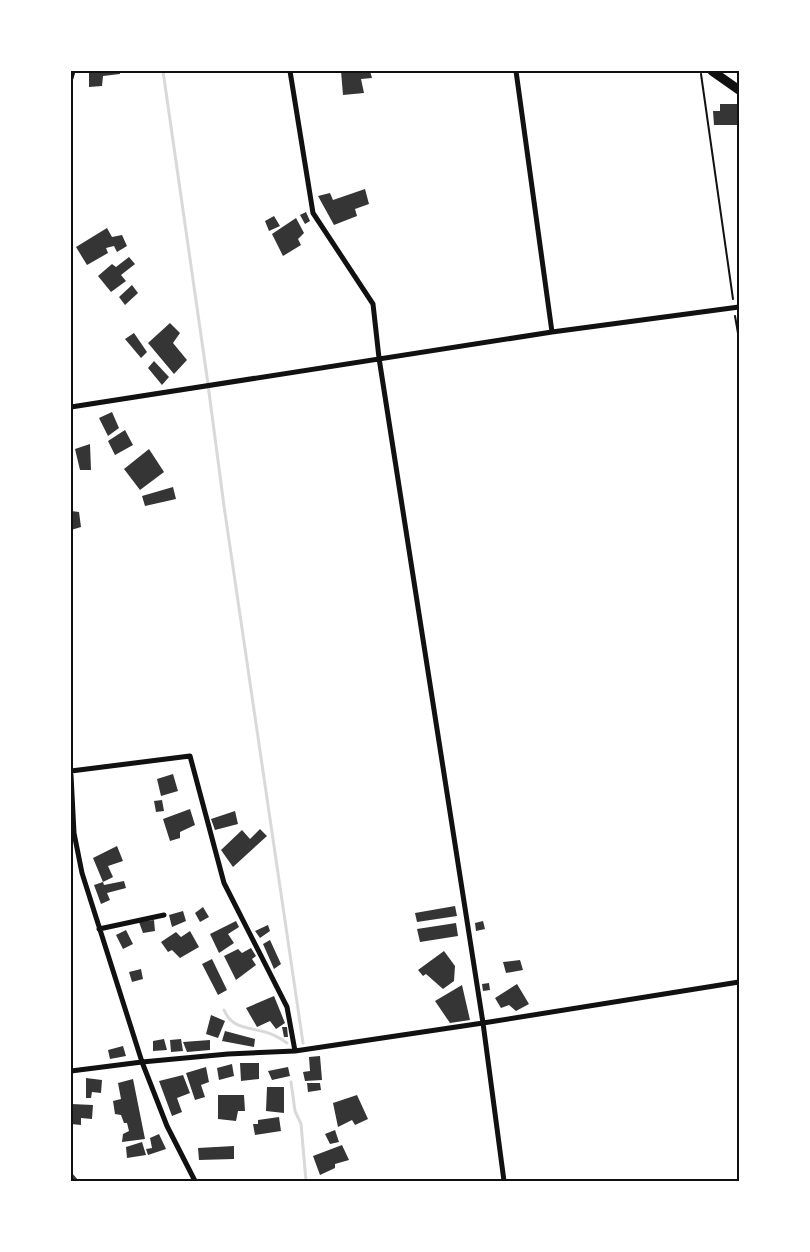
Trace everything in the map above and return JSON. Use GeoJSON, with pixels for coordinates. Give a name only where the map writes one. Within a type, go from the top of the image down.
{"type":"FeatureCollection","features":[{"type":"Feature","properties":{"kind":"main road"},"geometry":{"type":"LineString","coordinates":[[712,71],[739,90]]}},
{"type":"Feature","properties":{"kind":"street"},"geometry":{"type":"LineString","coordinates":[[71,78],[73,71]]}},
{"type":"Feature","properties":{"kind":"street"},"geometry":{"type":"LineString","coordinates":[[290,71],[313,213],[373,304],[379,358],[483,1023],[504,1181]]}},
{"type":"Feature","properties":{"kind":"street"},"geometry":{"type":"LineString","coordinates":[[516,71],[552,332]]}},
{"type":"Feature","properties":{"kind":"street"},"geometry":{"type":"LineString","coordinates":[[71,407],[552,332],[736,308]]}},
{"type":"Feature","properties":{"kind":"street"},"geometry":{"type":"LineString","coordinates":[[195,1181],[166,1126],[142,1062],[99,929],[82,872],[74,833],[71,773],[190,756],[224,883],[287,1007],[296,1051]]}},
{"type":"Feature","properties":{"kind":"street"},"geometry":{"type":"LineString","coordinates":[[99,929],[164,915]]}},
{"type":"Feature","properties":{"kind":"street"},"geometry":{"type":"LineString","coordinates":[[71,1071],[228,1054],[296,1051],[739,982]]}},
{"type":"Feature","properties":{"kind":"path"},"geometry":{"type":"LineString","coordinates":[[701,71],[739,339]]}},
{"type":"Feature","properties":{"kind":"building"},"geometry":{"type":"Polygon","coordinates":[[[89,71],[120,71],[120,74],[103,76],[102,86],[89,87],[89,71]]]}},
{"type":"Feature","properties":{"kind":"building"},"geometry":{"type":"Polygon","coordinates":[[[341,71],[370,71],[372,78],[361,79],[364,93],[343,95],[341,71]]]}},
{"type":"Feature","properties":{"kind":"building"},"geometry":{"type":"Polygon","coordinates":[[[720,104],[739,104],[739,125],[714,125],[713,111],[720,111],[720,104]]]}},
{"type":"Feature","properties":{"kind":"building"},"geometry":{"type":"Polygon","coordinates":[[[365,189],[369,204],[355,209],[357,216],[334,225],[318,196],[330,193],[333,200],[365,189]]]}},
{"type":"Feature","properties":{"kind":"building"},"geometry":{"type":"Polygon","coordinates":[[[306,212],[310,221],[305,224],[300,215],[306,212]]]}},
{"type":"Feature","properties":{"kind":"building"},"geometry":{"type":"Polygon","coordinates":[[[274,216],[280,226],[269,231],[265,221],[274,216]]]}},
{"type":"Feature","properties":{"kind":"building"},"geometry":{"type":"Polygon","coordinates":[[[296,218],[304,233],[298,239],[301,245],[283,256],[272,234],[296,218]]]}},
{"type":"Feature","properties":{"kind":"building"},"geometry":{"type":"Polygon","coordinates":[[[107,228],[112,237],[122,235],[127,246],[117,252],[114,246],[106,248],[108,253],[87,265],[76,247],[107,228]]]}},
{"type":"Feature","properties":{"kind":"building"},"geometry":{"type":"Polygon","coordinates":[[[129,257],[135,264],[121,275],[126,281],[111,292],[98,276],[112,264],[116,267],[129,257]]]}},
{"type":"Feature","properties":{"kind":"building"},"geometry":{"type":"Polygon","coordinates":[[[132,285],[138,293],[125,305],[119,297],[132,285]]]}},
{"type":"Feature","properties":{"kind":"building"},"geometry":{"type":"Polygon","coordinates":[[[170,323],[180,333],[173,343],[187,360],[174,374],[148,343],[170,323]]]}},
{"type":"Feature","properties":{"kind":"building"},"geometry":{"type":"Polygon","coordinates":[[[134,333],[147,352],[141,358],[125,339],[134,333]]]}},
{"type":"Feature","properties":{"kind":"building"},"geometry":{"type":"Polygon","coordinates":[[[154,361],[169,377],[162,385],[148,368],[154,361]]]}},
{"type":"Feature","properties":{"kind":"building"},"geometry":{"type":"Polygon","coordinates":[[[112,412],[119,428],[108,436],[99,418],[112,412]]]}},
{"type":"Feature","properties":{"kind":"building"},"geometry":{"type":"Polygon","coordinates":[[[125,430],[133,445],[115,455],[108,441],[125,430]]]}},
{"type":"Feature","properties":{"kind":"building"},"geometry":{"type":"Polygon","coordinates":[[[90,444],[91,470],[80,470],[75,449],[90,444]]]}},
{"type":"Feature","properties":{"kind":"building"},"geometry":{"type":"Polygon","coordinates":[[[149,449],[164,472],[140,490],[124,469],[149,449]]]}},
{"type":"Feature","properties":{"kind":"building"},"geometry":{"type":"Polygon","coordinates":[[[173,487],[176,499],[145,506],[142,496],[173,487]]]}},
{"type":"Feature","properties":{"kind":"building"},"geometry":{"type":"Polygon","coordinates":[[[71,511],[79,512],[81,527],[71,530],[71,511]]]}},
{"type":"Feature","properties":{"kind":"building"},"geometry":{"type":"Polygon","coordinates":[[[173,774],[178,791],[161,796],[157,779],[173,774]]]}},
{"type":"Feature","properties":{"kind":"building"},"geometry":{"type":"Polygon","coordinates":[[[162,800],[164,811],[156,812],[154,801],[162,800]]]}},
{"type":"Feature","properties":{"kind":"building"},"geometry":{"type":"Polygon","coordinates":[[[190,809],[195,825],[180,832],[180,838],[170,841],[163,819],[190,809]]]}},
{"type":"Feature","properties":{"kind":"building"},"geometry":{"type":"Polygon","coordinates":[[[235,811],[238,824],[215,830],[211,819],[235,811]]]}},
{"type":"Feature","properties":{"kind":"building"},"geometry":{"type":"Polygon","coordinates":[[[260,829],[267,836],[233,867],[221,850],[242,830],[250,839],[260,829]]]}},
{"type":"Feature","properties":{"kind":"building"},"geometry":{"type":"Polygon","coordinates":[[[117,846],[123,861],[108,866],[113,877],[103,882],[93,858],[117,846]]]}},
{"type":"Feature","properties":{"kind":"building"},"geometry":{"type":"Polygon","coordinates":[[[124,881],[126,888],[107,893],[110,900],[101,904],[94,885],[103,882],[104,885],[124,881]]]}},
{"type":"Feature","properties":{"kind":"building"},"geometry":{"type":"Polygon","coordinates":[[[455,906],[457,916],[417,922],[415,913],[455,906]]]}},
{"type":"Feature","properties":{"kind":"building"},"geometry":{"type":"Polygon","coordinates":[[[203,907],[209,917],[200,922],[195,913],[203,907]]]}},
{"type":"Feature","properties":{"kind":"building"},"geometry":{"type":"Polygon","coordinates":[[[183,911],[186,921],[172,927],[169,915],[183,911]]]}},
{"type":"Feature","properties":{"kind":"building"},"geometry":{"type":"Polygon","coordinates":[[[154,920],[155,931],[143,933],[139,922],[154,920]]]}},
{"type":"Feature","properties":{"kind":"building"},"geometry":{"type":"Polygon","coordinates":[[[236,921],[239,927],[228,934],[234,943],[219,953],[210,934],[236,921]]]}},
{"type":"Feature","properties":{"kind":"building"},"geometry":{"type":"Polygon","coordinates":[[[483,921],[485,929],[476,931],[475,923],[483,921]]]}},
{"type":"Feature","properties":{"kind":"building"},"geometry":{"type":"Polygon","coordinates":[[[456,923],[458,936],[420,942],[417,929],[456,923]]]}},
{"type":"Feature","properties":{"kind":"building"},"geometry":{"type":"Polygon","coordinates":[[[268,925],[270,931],[260,938],[255,931],[268,925]]]}},
{"type":"Feature","properties":{"kind":"building"},"geometry":{"type":"Polygon","coordinates":[[[126,930],[133,944],[123,949],[116,935],[126,930]]]}},
{"type":"Feature","properties":{"kind":"building"},"geometry":{"type":"Polygon","coordinates":[[[190,931],[199,947],[180,958],[172,950],[168,952],[161,942],[176,932],[181,937],[190,931]]]}},
{"type":"Feature","properties":{"kind":"building"},"geometry":{"type":"Polygon","coordinates":[[[270,940],[281,964],[274,969],[263,944],[270,940]]]}},
{"type":"Feature","properties":{"kind":"building"},"geometry":{"type":"Polygon","coordinates":[[[251,948],[256,956],[252,959],[256,965],[236,980],[224,956],[238,949],[242,953],[251,948]]]}},
{"type":"Feature","properties":{"kind":"building"},"geometry":{"type":"Polygon","coordinates":[[[444,951],[455,966],[454,981],[443,989],[426,974],[423,976],[418,970],[444,951]]]}},
{"type":"Feature","properties":{"kind":"building"},"geometry":{"type":"Polygon","coordinates":[[[212,959],[227,990],[218,995],[202,964],[212,959]]]}},
{"type":"Feature","properties":{"kind":"building"},"geometry":{"type":"Polygon","coordinates":[[[520,960],[523,970],[506,973],[503,962],[520,960]]]}},
{"type":"Feature","properties":{"kind":"building"},"geometry":{"type":"Polygon","coordinates":[[[141,969],[143,979],[132,982],[129,972],[141,969]]]}},
{"type":"Feature","properties":{"kind":"building"},"geometry":{"type":"Polygon","coordinates":[[[489,983],[490,990],[483,991],[482,984],[489,983]]]}},
{"type":"Feature","properties":{"kind":"building"},"geometry":{"type":"Polygon","coordinates":[[[517,984],[529,1004],[516,1011],[509,1005],[501,1008],[495,998],[517,984]]]}},
{"type":"Feature","properties":{"kind":"building"},"geometry":{"type":"Polygon","coordinates":[[[462,985],[470,1020],[450,1023],[435,1001],[462,985]]]}},
{"type":"Feature","properties":{"kind":"building"},"geometry":{"type":"Polygon","coordinates":[[[274,996],[285,1023],[276,1029],[270,1021],[257,1027],[246,1008],[274,996]]]}},
{"type":"Feature","properties":{"kind":"building"},"geometry":{"type":"Polygon","coordinates":[[[211,1015],[225,1021],[218,1038],[206,1034],[211,1015]]]}},
{"type":"Feature","properties":{"kind":"building"},"geometry":{"type":"Polygon","coordinates":[[[282,1027],[287,1027],[288,1037],[284,1037],[282,1027]]]}},
{"type":"Feature","properties":{"kind":"building"},"geometry":{"type":"Polygon","coordinates":[[[225,1031],[255,1039],[254,1047],[222,1041],[225,1031]]]}},
{"type":"Feature","properties":{"kind":"building"},"geometry":{"type":"Polygon","coordinates":[[[164,1039],[167,1050],[153,1051],[153,1041],[164,1039]]]}},
{"type":"Feature","properties":{"kind":"building"},"geometry":{"type":"Polygon","coordinates":[[[181,1039],[183,1051],[171,1052],[170,1040],[181,1039]]]}},
{"type":"Feature","properties":{"kind":"building"},"geometry":{"type":"Polygon","coordinates":[[[210,1040],[210,1050],[187,1052],[183,1042],[210,1040]]]}},
{"type":"Feature","properties":{"kind":"building"},"geometry":{"type":"Polygon","coordinates":[[[123,1046],[126,1056],[110,1059],[108,1050],[123,1046]]]}},
{"type":"Feature","properties":{"kind":"building"},"geometry":{"type":"Polygon","coordinates":[[[320,1056],[322,1080],[305,1081],[303,1072],[310,1071],[309,1057],[320,1056]]]}},
{"type":"Feature","properties":{"kind":"building"},"geometry":{"type":"Polygon","coordinates":[[[240,1063],[259,1063],[259,1079],[241,1081],[240,1063]]]}},
{"type":"Feature","properties":{"kind":"building"},"geometry":{"type":"Polygon","coordinates":[[[232,1064],[234,1076],[219,1080],[217,1068],[232,1064]]]}},
{"type":"Feature","properties":{"kind":"building"},"geometry":{"type":"Polygon","coordinates":[[[206,1067],[209,1082],[201,1085],[205,1097],[195,1100],[186,1073],[206,1067]]]}},
{"type":"Feature","properties":{"kind":"building"},"geometry":{"type":"Polygon","coordinates":[[[288,1067],[290,1076],[272,1080],[268,1071],[288,1067]]]}},
{"type":"Feature","properties":{"kind":"building"},"geometry":{"type":"Polygon","coordinates":[[[183,1075],[190,1093],[177,1098],[182,1112],[172,1116],[159,1081],[183,1075]]]}},
{"type":"Feature","properties":{"kind":"building"},"geometry":{"type":"Polygon","coordinates":[[[86,1078],[102,1080],[101,1093],[92,1092],[91,1098],[86,1098],[86,1078]]]}},
{"type":"Feature","properties":{"kind":"building"},"geometry":{"type":"Polygon","coordinates":[[[133,1079],[145,1139],[122,1142],[123,1134],[129,1131],[127,1123],[124,1123],[121,1115],[115,1114],[113,1101],[121,1099],[118,1083],[133,1079]]]}},
{"type":"Feature","properties":{"kind":"building"},"geometry":{"type":"Polygon","coordinates":[[[307,1083],[320,1083],[321,1090],[308,1092],[307,1083]]]}},
{"type":"Feature","properties":{"kind":"building"},"geometry":{"type":"Polygon","coordinates":[[[267,1087],[284,1087],[284,1113],[266,1111],[267,1087]]]}},
{"type":"Feature","properties":{"kind":"building"},"geometry":{"type":"Polygon","coordinates":[[[218,1095],[244,1095],[245,1111],[238,1111],[236,1121],[218,1119],[218,1095]]]}},
{"type":"Feature","properties":{"kind":"building"},"geometry":{"type":"Polygon","coordinates":[[[357,1095],[368,1119],[355,1125],[352,1120],[338,1127],[333,1103],[357,1095]]]}},
{"type":"Feature","properties":{"kind":"building"},"geometry":{"type":"Polygon","coordinates":[[[71,1104],[93,1105],[92,1119],[81,1118],[81,1125],[71,1124],[71,1104]]]}},
{"type":"Feature","properties":{"kind":"building"},"geometry":{"type":"Polygon","coordinates":[[[279,1117],[281,1131],[255,1135],[253,1124],[258,1124],[258,1120],[279,1117]]]}},
{"type":"Feature","properties":{"kind":"building"},"geometry":{"type":"Polygon","coordinates":[[[335,1130],[339,1142],[330,1144],[325,1134],[335,1130]]]}},
{"type":"Feature","properties":{"kind":"building"},"geometry":{"type":"Polygon","coordinates":[[[159,1134],[166,1149],[148,1155],[146,1149],[152,1148],[150,1138],[159,1134]]]}},
{"type":"Feature","properties":{"kind":"building"},"geometry":{"type":"Polygon","coordinates":[[[142,1142],[146,1155],[127,1158],[126,1147],[142,1142]]]}},
{"type":"Feature","properties":{"kind":"building"},"geometry":{"type":"Polygon","coordinates":[[[342,1145],[349,1160],[335,1164],[335,1168],[320,1175],[313,1156],[342,1145]]]}},
{"type":"Feature","properties":{"kind":"building"},"geometry":{"type":"Polygon","coordinates":[[[234,1146],[234,1159],[199,1160],[198,1148],[234,1146]]]}},
{"type":"Feature","properties":{"kind":"building"},"geometry":{"type":"Polygon","coordinates":[[[71,1172],[79,1181],[71,1181],[71,1172]]]}},
{"type":"Feature","properties":{"kind":"waterway"},"geometry":{"type":"LineString","coordinates":[[163,71],[224,506],[303,1043]]}},
{"type":"Feature","properties":{"kind":"waterway"},"geometry":{"type":"LineString","coordinates":[[224,1010],[231,1021],[236,1024],[271,1034],[287,1043]]}},
{"type":"Feature","properties":{"kind":"waterway"},"geometry":{"type":"LineString","coordinates":[[291,1082],[295,1111],[301,1124],[306,1181]]}}]}
